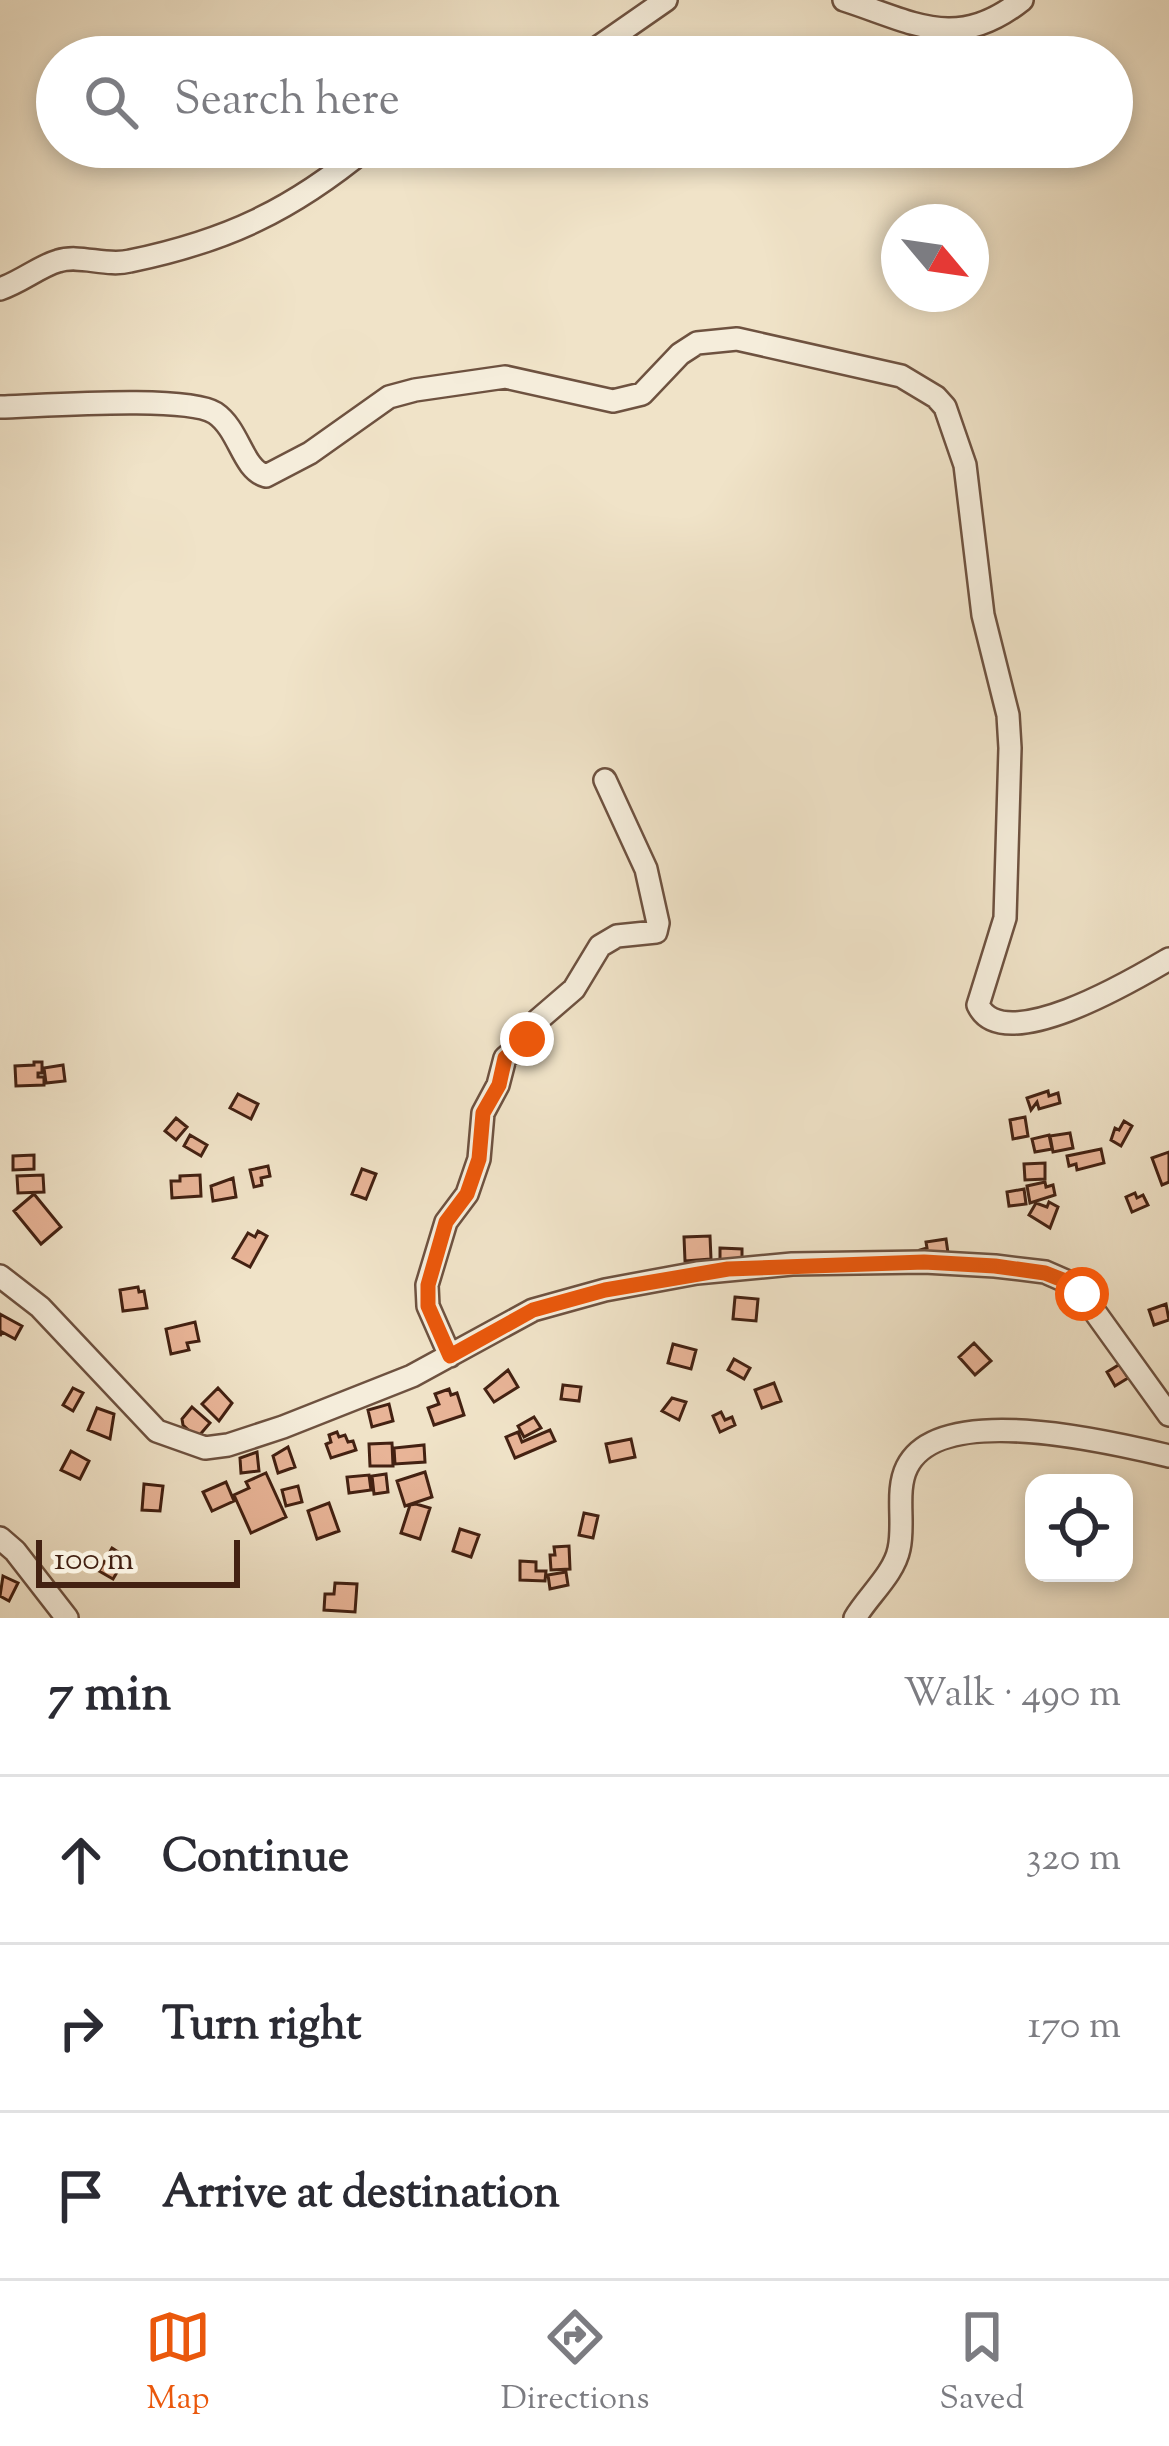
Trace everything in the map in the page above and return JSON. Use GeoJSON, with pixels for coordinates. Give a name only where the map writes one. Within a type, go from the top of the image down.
{"type":"FeatureCollection","features":[{"type":"Feature","properties":{"kind":"street"},"geometry":{"type":"LineString","coordinates":[[614,36],[666,0]]}},
{"type":"Feature","properties":{"kind":"street"},"geometry":{"type":"LineString","coordinates":[[844,0],[911,23],[956,31],[979,28],[1022,0]]}},
{"type":"Feature","properties":{"kind":"street"},"geometry":{"type":"LineString","coordinates":[[0,289],[59,260],[99,265],[128,262],[244,230],[343,168]]}},
{"type":"Feature","properties":{"kind":"street"},"geometry":{"type":"LineString","coordinates":[[0,406],[195,404],[227,423],[251,467],[266,476],[310,453],[389,397],[505,377],[613,401],[630,400],[642,394],[680,354],[714,339],[760,344],[912,381],[936,397],[958,435],[983,615],[1008,715],[1007,898],[978,1005],[1000,1024],[1054,1013],[1115,991],[1169,959]]}},
{"type":"Feature","properties":{"kind":"street"},"geometry":{"type":"LineString","coordinates":[[450,1356],[428,1306],[428,1285],[446,1222],[467,1194],[479,1159],[483,1113],[499,1085],[505,1058],[574,989],[599,946],[617,936],[656,932],[646,868],[605,780]]}},
{"type":"Feature","properties":{"kind":"street"},"geometry":{"type":"LineString","coordinates":[[0,1276],[40,1307],[157,1431],[206,1448],[283,1426],[412,1376],[533,1310],[605,1290],[697,1273],[814,1264],[995,1266],[1045,1273],[1068,1282],[1082,1294],[1169,1415]]}},
{"type":"Feature","properties":{"kind":"street"},"geometry":{"type":"LineString","coordinates":[[855,1618],[896,1559],[903,1477],[916,1454],[926,1447],[969,1435],[1026,1430],[1052,1431],[1169,1456]]}},
{"type":"Feature","properties":{"kind":"street"},"geometry":{"type":"LineString","coordinates":[[0,1538],[67,1618]]}},
{"type":"Feature","properties":{"kind":"building"},"geometry":{"type":"Polygon","coordinates":[[[42,1062],[38,1077],[44,1077],[44,1085],[16,1086],[15,1066],[42,1062]]]}},
{"type":"Feature","properties":{"kind":"building"},"geometry":{"type":"Polygon","coordinates":[[[63,1065],[65,1081],[46,1083],[44,1068],[63,1065]]]}},
{"type":"Feature","properties":{"kind":"building"},"geometry":{"type":"Polygon","coordinates":[[[1048,1091],[1049,1096],[1058,1093],[1060,1103],[1039,1109],[1037,1102],[1031,1110],[1027,1098],[1048,1091]]]}},
{"type":"Feature","properties":{"kind":"building"},"geometry":{"type":"Polygon","coordinates":[[[238,1094],[258,1104],[251,1119],[230,1108],[238,1094]]]}},
{"type":"Feature","properties":{"kind":"building"},"geometry":{"type":"Polygon","coordinates":[[[1025,1117],[1028,1136],[1013,1139],[1010,1120],[1025,1117]]]}},
{"type":"Feature","properties":{"kind":"building"},"geometry":{"type":"Polygon","coordinates":[[[176,1118],[187,1127],[176,1140],[165,1131],[176,1118]]]}},
{"type":"Feature","properties":{"kind":"building"},"geometry":{"type":"Polygon","coordinates":[[[1124,1121],[1132,1126],[1121,1146],[1111,1140],[1124,1121]]]}},
{"type":"Feature","properties":{"kind":"building"},"geometry":{"type":"Polygon","coordinates":[[[1070,1133],[1073,1148],[1053,1152],[1050,1136],[1070,1133]]]}},
{"type":"Feature","properties":{"kind":"building"},"geometry":{"type":"Polygon","coordinates":[[[190,1135],[207,1145],[201,1156],[184,1146],[190,1135]]]}},
{"type":"Feature","properties":{"kind":"building"},"geometry":{"type":"Polygon","coordinates":[[[1049,1135],[1052,1149],[1035,1152],[1032,1139],[1049,1135]]]}},
{"type":"Feature","properties":{"kind":"building"},"geometry":{"type":"Polygon","coordinates":[[[1101,1149],[1104,1163],[1077,1170],[1076,1164],[1069,1166],[1067,1156],[1101,1149]]]}},
{"type":"Feature","properties":{"kind":"building"},"geometry":{"type":"Polygon","coordinates":[[[1169,1152],[1169,1182],[1162,1185],[1152,1158],[1169,1152]]]}},
{"type":"Feature","properties":{"kind":"building"},"geometry":{"type":"Polygon","coordinates":[[[34,1155],[34,1169],[13,1170],[13,1156],[34,1155]]]}},
{"type":"Feature","properties":{"kind":"building"},"geometry":{"type":"Polygon","coordinates":[[[1045,1163],[1045,1179],[1025,1180],[1024,1164],[1045,1163]]]}},
{"type":"Feature","properties":{"kind":"building"},"geometry":{"type":"Polygon","coordinates":[[[268,1166],[270,1176],[254,1187],[250,1170],[268,1166]]]}},
{"type":"Feature","properties":{"kind":"building"},"geometry":{"type":"Polygon","coordinates":[[[362,1169],[376,1174],[366,1199],[352,1194],[362,1169]]]}},
{"type":"Feature","properties":{"kind":"building"},"geometry":{"type":"Polygon","coordinates":[[[43,1175],[44,1192],[18,1193],[17,1176],[43,1175]]]}},
{"type":"Feature","properties":{"kind":"building"},"geometry":{"type":"Polygon","coordinates":[[[200,1175],[201,1196],[172,1198],[171,1181],[200,1175]]]}},
{"type":"Feature","properties":{"kind":"building"},"geometry":{"type":"Polygon","coordinates":[[[233,1178],[236,1197],[213,1201],[211,1186],[233,1178]]]}},
{"type":"Feature","properties":{"kind":"building"},"geometry":{"type":"Polygon","coordinates":[[[1045,1182],[1046,1187],[1053,1185],[1055,1195],[1030,1203],[1027,1186],[1045,1182]]]}},
{"type":"Feature","properties":{"kind":"building"},"geometry":{"type":"Polygon","coordinates":[[[1024,1189],[1026,1204],[1009,1206],[1007,1192],[1024,1189]]]}},
{"type":"Feature","properties":{"kind":"building"},"geometry":{"type":"Polygon","coordinates":[[[1135,1193],[1137,1198],[1143,1195],[1148,1205],[1132,1212],[1126,1197],[1135,1193]]]}},
{"type":"Feature","properties":{"kind":"building"},"geometry":{"type":"Polygon","coordinates":[[[34,1194],[61,1227],[41,1244],[14,1211],[34,1194]]]}},
{"type":"Feature","properties":{"kind":"building"},"geometry":{"type":"Polygon","coordinates":[[[1049,1202],[1058,1207],[1050,1228],[1029,1215],[1036,1203],[1047,1207],[1049,1202]]]}},
{"type":"Feature","properties":{"kind":"building"},"geometry":{"type":"Polygon","coordinates":[[[258,1231],[267,1236],[250,1267],[233,1258],[248,1233],[255,1237],[258,1231]]]}},
{"type":"Feature","properties":{"kind":"building"},"geometry":{"type":"Polygon","coordinates":[[[710,1236],[711,1259],[685,1261],[684,1237],[710,1236]]]}},
{"type":"Feature","properties":{"kind":"building"},"geometry":{"type":"Polygon","coordinates":[[[946,1239],[948,1253],[922,1257],[920,1250],[927,1248],[926,1242],[946,1239]]]}},
{"type":"Feature","properties":{"kind":"building"},"geometry":{"type":"Polygon","coordinates":[[[720,1248],[742,1249],[742,1261],[720,1260],[720,1248]]]}},
{"type":"Feature","properties":{"kind":"building"},"geometry":{"type":"Polygon","coordinates":[[[138,1287],[139,1292],[144,1291],[147,1308],[123,1311],[120,1290],[138,1287]]]}},
{"type":"Feature","properties":{"kind":"building"},"geometry":{"type":"Polygon","coordinates":[[[735,1297],[758,1299],[756,1321],[733,1319],[735,1297]]]}},
{"type":"Feature","properties":{"kind":"building"},"geometry":{"type":"Polygon","coordinates":[[[1166,1304],[1169,1320],[1154,1325],[1149,1310],[1166,1304]]]}},
{"type":"Feature","properties":{"kind":"building"},"geometry":{"type":"Polygon","coordinates":[[[0,1314],[22,1326],[15,1339],[2,1332],[0,1336],[0,1314]]]}},
{"type":"Feature","properties":{"kind":"building"},"geometry":{"type":"Polygon","coordinates":[[[195,1322],[199,1341],[187,1343],[189,1350],[171,1354],[166,1329],[195,1322]]]}},
{"type":"Feature","properties":{"kind":"building"},"geometry":{"type":"Polygon","coordinates":[[[974,1343],[991,1361],[975,1375],[959,1357],[974,1343]]]}},
{"type":"Feature","properties":{"kind":"building"},"geometry":{"type":"Polygon","coordinates":[[[673,1344],[696,1350],[691,1369],[668,1363],[673,1344]]]}},
{"type":"Feature","properties":{"kind":"building"},"geometry":{"type":"Polygon","coordinates":[[[734,1359],[750,1368],[744,1379],[728,1370],[734,1359]]]}},
{"type":"Feature","properties":{"kind":"building"},"geometry":{"type":"Polygon","coordinates":[[[1120,1364],[1128,1378],[1115,1386],[1107,1372],[1120,1364]]]}},
{"type":"Feature","properties":{"kind":"building"},"geometry":{"type":"Polygon","coordinates":[[[508,1370],[518,1387],[494,1402],[485,1389],[508,1370]]]}},
{"type":"Feature","properties":{"kind":"building"},"geometry":{"type":"Polygon","coordinates":[[[774,1383],[781,1401],[762,1408],[755,1390],[774,1383]]]}},
{"type":"Feature","properties":{"kind":"building"},"geometry":{"type":"Polygon","coordinates":[[[563,1385],[581,1387],[579,1401],[561,1399],[563,1385]]]}},
{"type":"Feature","properties":{"kind":"building"},"geometry":{"type":"Polygon","coordinates":[[[73,1388],[83,1393],[73,1411],[63,1405],[73,1388]]]}},
{"type":"Feature","properties":{"kind":"building"},"geometry":{"type":"Polygon","coordinates":[[[218,1388],[232,1403],[219,1421],[202,1404],[218,1388]]]}},
{"type":"Feature","properties":{"kind":"building"},"geometry":{"type":"Polygon","coordinates":[[[449,1389],[451,1395],[457,1393],[464,1415],[434,1425],[428,1408],[439,1404],[435,1394],[449,1389]]]}},
{"type":"Feature","properties":{"kind":"building"},"geometry":{"type":"Polygon","coordinates":[[[672,1398],[686,1402],[679,1420],[662,1411],[672,1398]]]}},
{"type":"Feature","properties":{"kind":"building"},"geometry":{"type":"Polygon","coordinates":[[[389,1404],[393,1421],[372,1427],[368,1410],[389,1404]]]}},
{"type":"Feature","properties":{"kind":"building"},"geometry":{"type":"Polygon","coordinates":[[[192,1407],[210,1423],[197,1438],[182,1419],[192,1407]]]}},
{"type":"Feature","properties":{"kind":"building"},"geometry":{"type":"Polygon","coordinates":[[[97,1408],[114,1414],[110,1439],[88,1430],[97,1408]]]}},
{"type":"Feature","properties":{"kind":"building"},"geometry":{"type":"Polygon","coordinates":[[[721,1412],[725,1420],[732,1417],[735,1425],[720,1432],[713,1416],[721,1412]]]}},
{"type":"Feature","properties":{"kind":"building"},"geometry":{"type":"Polygon","coordinates":[[[534,1417],[541,1428],[524,1437],[518,1426],[534,1417]]]}},
{"type":"Feature","properties":{"kind":"building"},"geometry":{"type":"Polygon","coordinates":[[[550,1430],[555,1441],[515,1458],[506,1437],[518,1432],[522,1442],[550,1430]]]}},
{"type":"Feature","properties":{"kind":"building"},"geometry":{"type":"Polygon","coordinates":[[[337,1432],[353,1441],[356,1450],[331,1458],[326,1444],[331,1442],[329,1435],[337,1432]]]}},
{"type":"Feature","properties":{"kind":"building"},"geometry":{"type":"Polygon","coordinates":[[[631,1439],[635,1457],[610,1462],[606,1444],[631,1439]]]}},
{"type":"Feature","properties":{"kind":"building"},"geometry":{"type":"Polygon","coordinates":[[[392,1443],[393,1466],[370,1466],[369,1444],[392,1443]]]}},
{"type":"Feature","properties":{"kind":"building"},"geometry":{"type":"Polygon","coordinates":[[[424,1445],[425,1462],[395,1464],[394,1448],[424,1445]]]}},
{"type":"Feature","properties":{"kind":"building"},"geometry":{"type":"Polygon","coordinates":[[[288,1447],[295,1467],[278,1473],[273,1456],[288,1447]]]}},
{"type":"Feature","properties":{"kind":"building"},"geometry":{"type":"Polygon","coordinates":[[[71,1451],[89,1461],[80,1479],[61,1470],[71,1451]]]}},
{"type":"Feature","properties":{"kind":"building"},"geometry":{"type":"Polygon","coordinates":[[[257,1452],[259,1471],[241,1473],[240,1458],[257,1452]]]}},
{"type":"Feature","properties":{"kind":"building"},"geometry":{"type":"Polygon","coordinates":[[[425,1472],[432,1497],[405,1506],[397,1481],[425,1472]]]}},
{"type":"Feature","properties":{"kind":"building"},"geometry":{"type":"Polygon","coordinates":[[[266,1473],[286,1517],[251,1533],[234,1495],[249,1488],[246,1482],[266,1473]]]}},
{"type":"Feature","properties":{"kind":"building"},"geometry":{"type":"Polygon","coordinates":[[[386,1474],[388,1492],[374,1494],[372,1476],[386,1474]]]}},
{"type":"Feature","properties":{"kind":"building"},"geometry":{"type":"Polygon","coordinates":[[[369,1475],[371,1490],[349,1493],[347,1477],[369,1475]]]}},
{"type":"Feature","properties":{"kind":"building"},"geometry":{"type":"Polygon","coordinates":[[[226,1482],[234,1501],[212,1511],[203,1492],[226,1482]]]}},
{"type":"Feature","properties":{"kind":"building"},"geometry":{"type":"Polygon","coordinates":[[[144,1484],[163,1486],[160,1511],[142,1510],[144,1484]]]}},
{"type":"Feature","properties":{"kind":"building"},"geometry":{"type":"Polygon","coordinates":[[[298,1486],[302,1502],[286,1506],[282,1490],[298,1486]]]}},
{"type":"Feature","properties":{"kind":"building"},"geometry":{"type":"Polygon","coordinates":[[[329,1503],[339,1531],[317,1539],[308,1511],[329,1503]]]}},
{"type":"Feature","properties":{"kind":"building"},"geometry":{"type":"Polygon","coordinates":[[[410,1505],[430,1508],[420,1539],[401,1533],[410,1505]]]}},
{"type":"Feature","properties":{"kind":"building"},"geometry":{"type":"Polygon","coordinates":[[[584,1513],[598,1516],[593,1538],[579,1535],[584,1513]]]}},
{"type":"Feature","properties":{"kind":"building"},"geometry":{"type":"Polygon","coordinates":[[[460,1529],[479,1535],[471,1557],[453,1551],[460,1529]]]}},
{"type":"Feature","properties":{"kind":"building"},"geometry":{"type":"Polygon","coordinates":[[[569,1546],[570,1569],[551,1570],[554,1547],[569,1546]]]}},
{"type":"Feature","properties":{"kind":"building"},"geometry":{"type":"Polygon","coordinates":[[[112,1548],[126,1557],[113,1579],[99,1571],[112,1548]]]}},
{"type":"Feature","properties":{"kind":"building"},"geometry":{"type":"Polygon","coordinates":[[[520,1561],[536,1562],[536,1571],[546,1571],[545,1581],[520,1580],[520,1561]]]}},
{"type":"Feature","properties":{"kind":"building"},"geometry":{"type":"Polygon","coordinates":[[[566,1572],[568,1585],[550,1589],[548,1575],[566,1572]]]}},
{"type":"Feature","properties":{"kind":"building"},"geometry":{"type":"Polygon","coordinates":[[[3,1576],[18,1583],[9,1601],[0,1596],[3,1576]]]}},
{"type":"Feature","properties":{"kind":"building"},"geometry":{"type":"Polygon","coordinates":[[[335,1583],[357,1584],[355,1612],[324,1610],[325,1594],[334,1594],[335,1583]]]}},
{"type":"Feature","properties":{"kind":"route"},"geometry":{"type":"LineString","coordinates":[[527,1039],[505,1058],[499,1085],[483,1113],[479,1159],[467,1194],[446,1222],[428,1285],[428,1306],[450,1356],[533,1310],[605,1290],[728,1269],[924,1262],[995,1266],[1045,1273],[1082,1294]]}}]}
